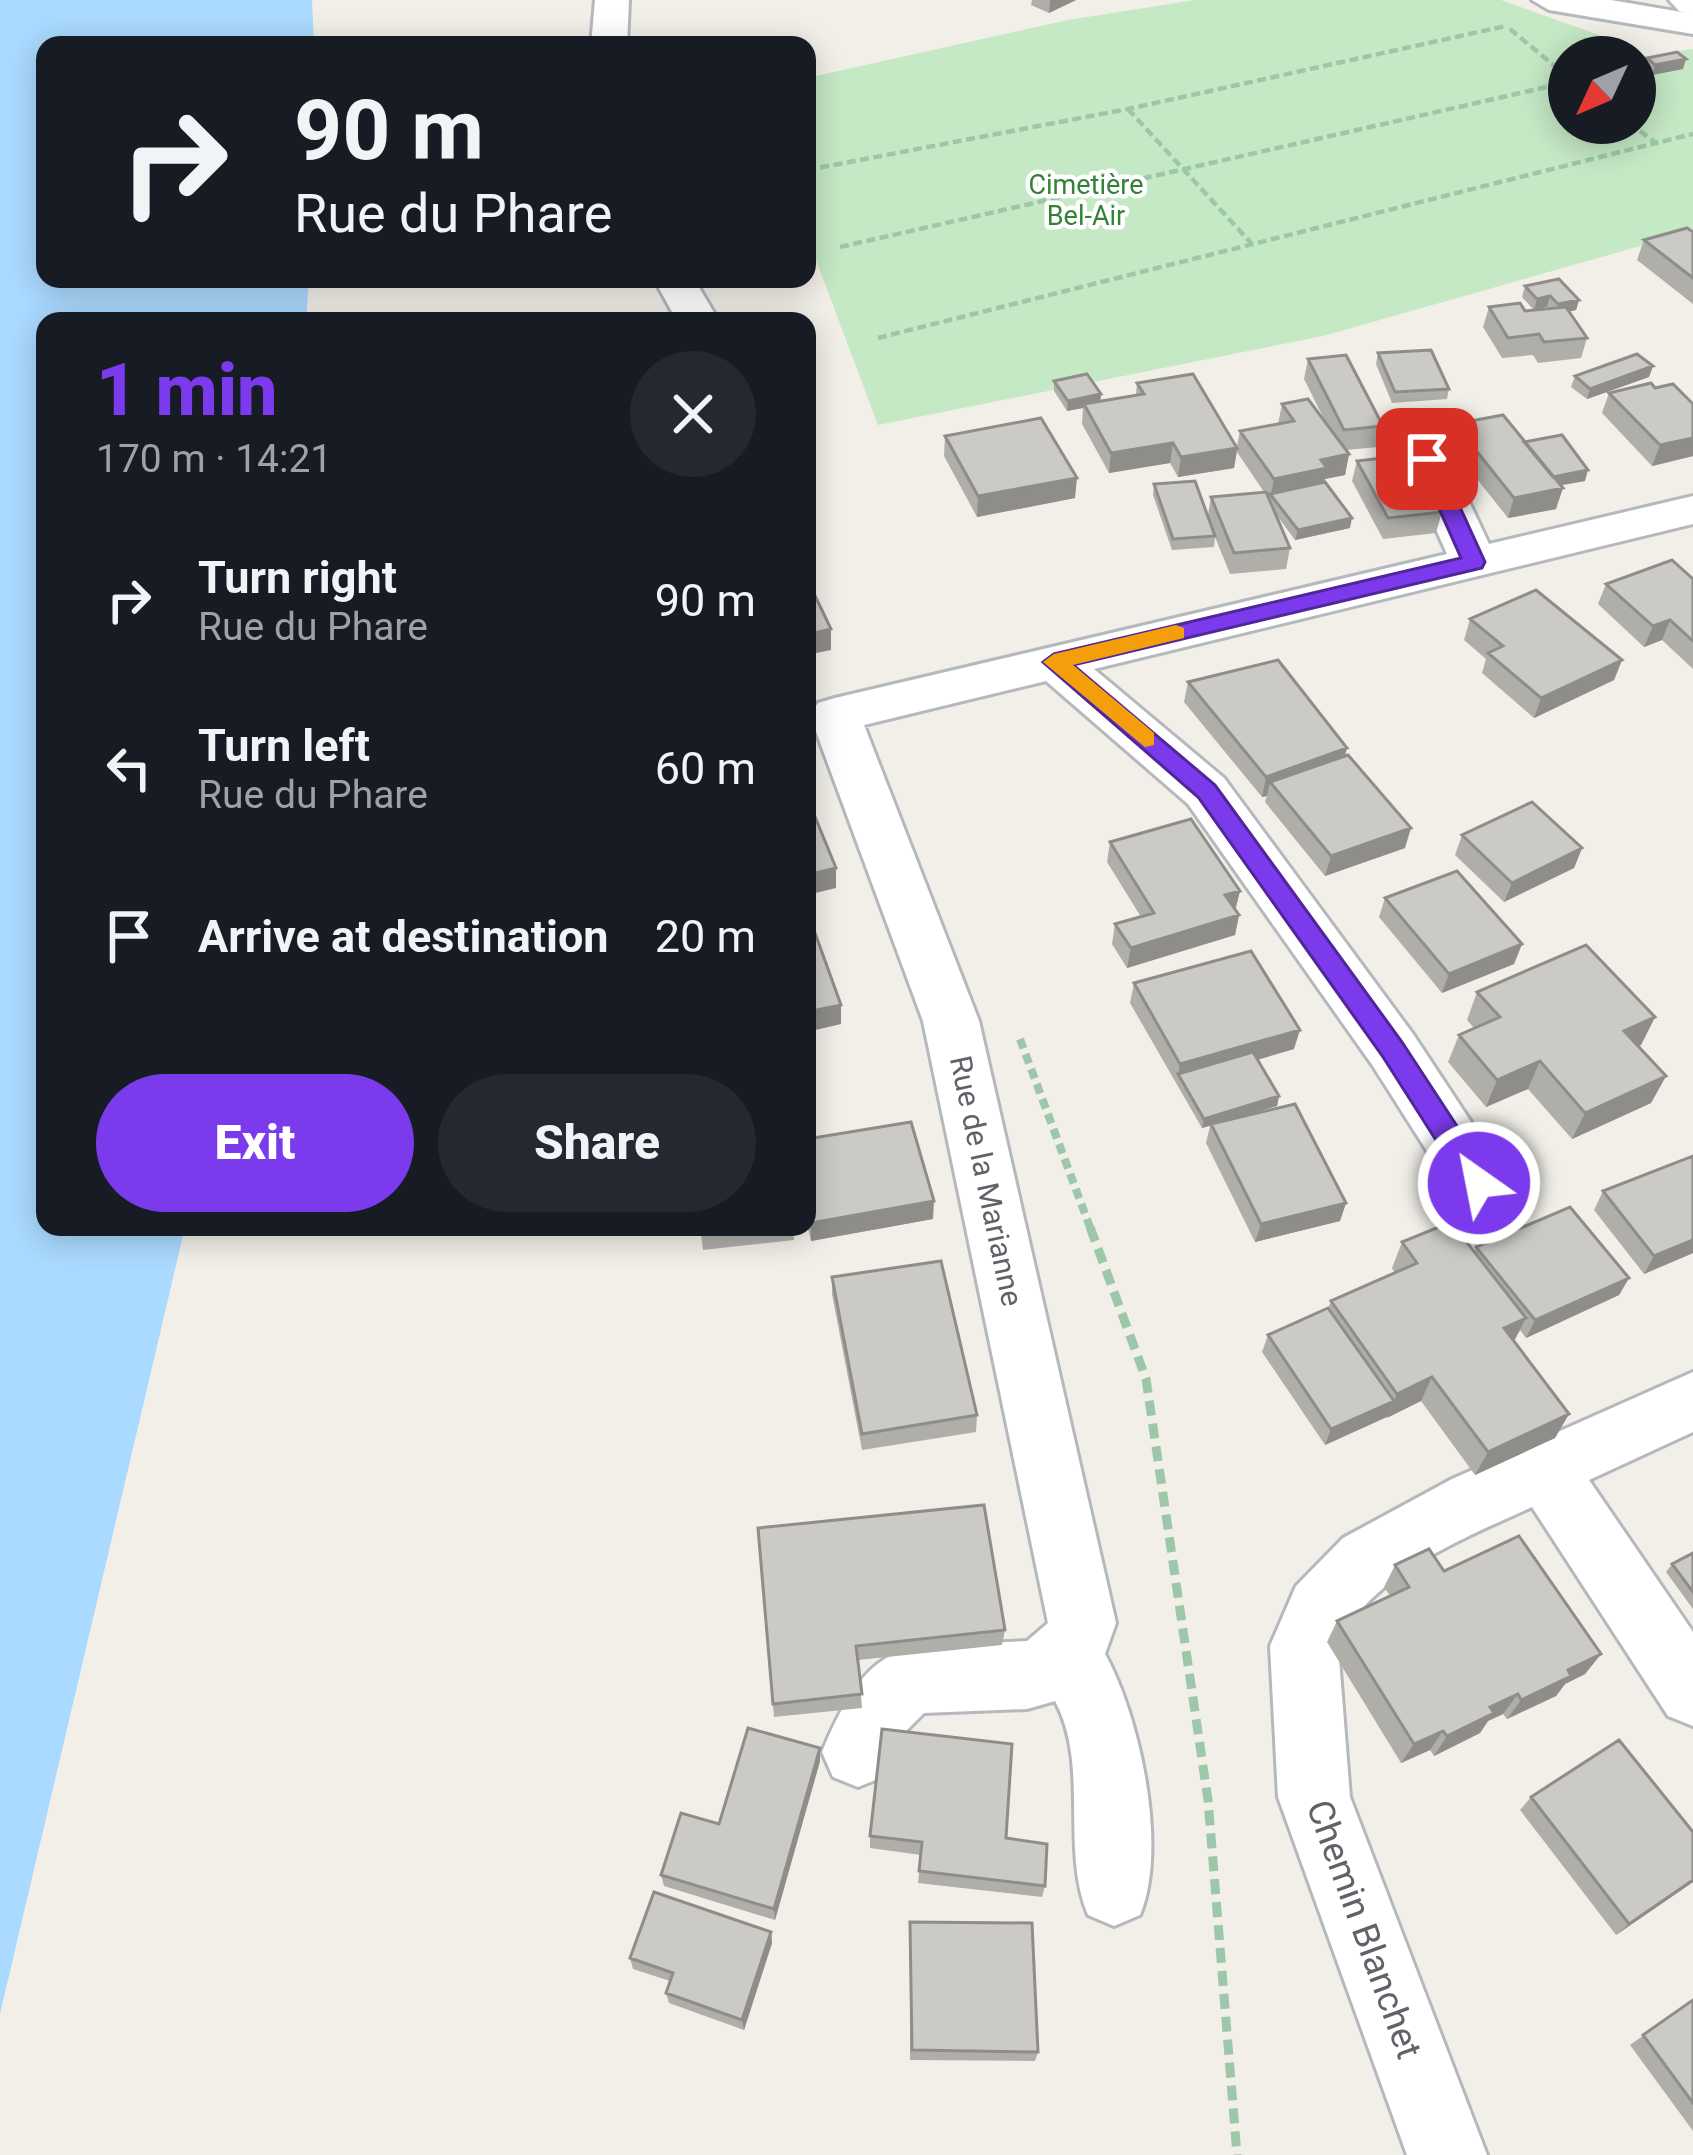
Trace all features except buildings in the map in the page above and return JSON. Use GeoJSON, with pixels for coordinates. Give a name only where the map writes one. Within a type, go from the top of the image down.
{"type":"FeatureCollection","features":[{"type":"Feature","properties":{"kind":"street"},"geometry":{"type":"LineString","coordinates":[[610,36],[612,0]]}},
{"type":"Feature","properties":{"kind":"street"},"geometry":{"type":"LineString","coordinates":[[1549,0],[1693,24]]}},
{"type":"Feature","properties":{"kind":"street"},"geometry":{"type":"LineString","coordinates":[[1427,459],[1474,562]]}},
{"type":"Feature","properties":{"kind":"street"},"geometry":{"type":"LineString","coordinates":[[1054,662],[1693,510]]}},
{"type":"Feature","properties":{"kind":"street"},"geometry":{"type":"LineString","coordinates":[[1054,662],[1206,791],[1393,1049],[1479,1183]]}},
{"type":"Feature","properties":{"kind":"street","name":"Rue de la Marianne"},"geometry":{"type":"LineString","coordinates":[[1054,662],[835,715],[951,1021],[1082,1623],[1079,1639],[1066,1658]]}},
{"type":"Feature","properties":{"kind":"street","name":"Chemin Blanchet"},"geometry":{"type":"LineString","coordinates":[[1447,2155],[1314,1797],[1304,1646],[1320,1609],[1367,1560],[1544,1469],[1693,1401]]}},
{"type":"Feature","properties":{"kind":"street"},"geometry":{"type":"LineString","coordinates":[[1544,1469],[1693,1692]]}},
{"type":"Feature","properties":{"kind":"street"},"geometry":{"type":"LineString","coordinates":[[858,1752],[890,1694],[913,1680],[1046,1673],[1066,1658],[1086,1680],[1098,1708],[1114,1889]]}},
{"type":"Feature","properties":{"kind":"path"},"geometry":{"type":"LineString","coordinates":[[816,168],[1128,109],[1506,26]]}},
{"type":"Feature","properties":{"kind":"path"},"geometry":{"type":"LineString","coordinates":[[840,247],[1548,87]]}},
{"type":"Feature","properties":{"kind":"path"},"geometry":{"type":"LineString","coordinates":[[1128,109],[1252,244]]}},
{"type":"Feature","properties":{"kind":"path"},"geometry":{"type":"LineString","coordinates":[[1656,143],[1693,134]]}},
{"type":"Feature","properties":{"kind":"path"},"geometry":{"type":"LineString","coordinates":[[878,338],[1652,144]]}},
{"type":"Feature","properties":{"kind":"path"},"geometry":{"type":"LineString","coordinates":[[1014,1022],[1146,1378],[1208,1800],[1237,2155]]}},
{"type":"Feature","properties":{"kind":"green space","name":"Cimetière Bel-Air"},"geometry":{"type":"Polygon","coordinates":[[[1195,0],[1501,0],[1602,36],[1548,36],[1548,144],[1656,144],[1656,55],[1693,49],[1693,231],[1323,336],[878,425],[816,260],[816,76],[1068,20],[1195,0]]]}},
{"type":"Feature","properties":{"kind":"water"},"geometry":{"type":"Polygon","coordinates":[[[0,0],[312,0],[314,36],[36,36],[36,288],[308,288],[307,312],[36,312],[36,1236],[183,1236],[0,2014],[0,0]]]}},
{"type":"Feature","properties":{"kind":"slow traffic"},"geometry":{"type":"LineString","coordinates":[[1145,739],[1054,662],[1176,633]]}},
{"type":"Feature","properties":{"kind":"route"},"geometry":{"type":"LineString","coordinates":[[1427,459],[1474,562],[1054,662],[1206,791],[1393,1049],[1479,1183]]}}]}
